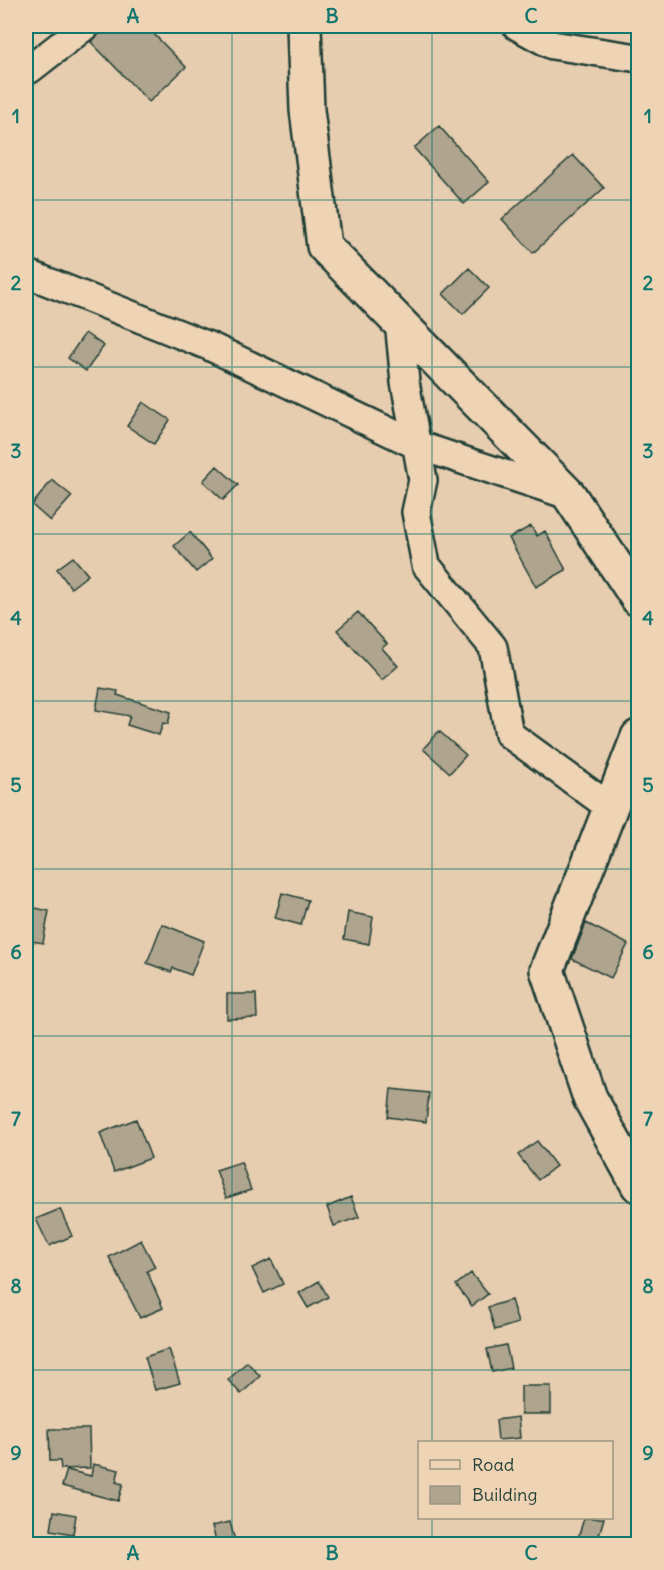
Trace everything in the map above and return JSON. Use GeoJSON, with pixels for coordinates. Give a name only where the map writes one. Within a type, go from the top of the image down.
{"type":"FeatureCollection","features":[{"type":"Feature","properties":{"kind":"street"},"geometry":{"type":"LineString","coordinates":[[26,68],[30,69],[85,26]]}},
{"type":"Feature","properties":{"kind":"street"},"geometry":{"type":"LineString","coordinates":[[304,26],[307,110],[324,246],[569,495],[639,599]]}},
{"type":"Feature","properties":{"kind":"street"},"geometry":{"type":"LineString","coordinates":[[518,26],[552,45],[639,58]]}},
{"type":"Feature","properties":{"kind":"street"},"geometry":{"type":"LineString","coordinates":[[26,273],[209,346],[417,445],[569,495]]}},
{"type":"Feature","properties":{"kind":"street"},"geometry":{"type":"LineString","coordinates":[[399,321],[405,381],[423,480],[416,512],[426,565],[493,647],[509,734],[611,808]]}},
{"type":"Feature","properties":{"kind":"street"},"geometry":{"type":"LineString","coordinates":[[639,737],[548,970],[590,1098],[639,1185]]}},
{"type":"Feature","properties":{"kind":"building"},"geometry":{"type":"Polygon","coordinates":[[[108,26],[146,26],[186,67],[149,102],[91,42],[108,26]]]}},
{"type":"Feature","properties":{"kind":"building"},"geometry":{"type":"Polygon","coordinates":[[[439,126],[489,182],[464,204],[414,148],[439,126]]]}},
{"type":"Feature","properties":{"kind":"building"},"geometry":{"type":"Polygon","coordinates":[[[573,155],[604,188],[533,253],[502,219],[573,155]]]}},
{"type":"Feature","properties":{"kind":"building"},"geometry":{"type":"Polygon","coordinates":[[[469,268],[489,288],[463,314],[443,294],[469,268]]]}},
{"type":"Feature","properties":{"kind":"building"},"geometry":{"type":"Polygon","coordinates":[[[85,333],[104,346],[86,371],[68,358],[85,333]]]}},
{"type":"Feature","properties":{"kind":"building"},"geometry":{"type":"Polygon","coordinates":[[[143,402],[170,420],[154,444],[127,426],[143,402]]]}},
{"type":"Feature","properties":{"kind":"building"},"geometry":{"type":"Polygon","coordinates":[[[217,466],[238,485],[223,500],[203,481],[217,466]]]}},
{"type":"Feature","properties":{"kind":"building"},"geometry":{"type":"Polygon","coordinates":[[[52,480],[72,496],[50,521],[32,505],[52,480]]]}},
{"type":"Feature","properties":{"kind":"building"},"geometry":{"type":"Polygon","coordinates":[[[531,526],[537,536],[545,531],[566,570],[536,587],[509,538],[531,526]]]}},
{"type":"Feature","properties":{"kind":"building"},"geometry":{"type":"Polygon","coordinates":[[[190,532],[212,559],[196,572],[174,546],[190,532]]]}},
{"type":"Feature","properties":{"kind":"building"},"geometry":{"type":"Polygon","coordinates":[[[73,557],[88,575],[71,588],[57,569],[73,557]]]}},
{"type":"Feature","properties":{"kind":"building"},"geometry":{"type":"Polygon","coordinates":[[[358,612],[387,644],[382,648],[398,666],[382,680],[337,630],[358,612]]]}},
{"type":"Feature","properties":{"kind":"building"},"geometry":{"type":"Polygon","coordinates":[[[100,688],[118,691],[117,695],[171,712],[168,724],[163,723],[159,735],[127,725],[130,716],[96,710],[100,688]]]}},
{"type":"Feature","properties":{"kind":"building"},"geometry":{"type":"Polygon","coordinates":[[[439,731],[466,755],[450,773],[423,749],[439,731]]]}},
{"type":"Feature","properties":{"kind":"building"},"geometry":{"type":"Polygon","coordinates":[[[282,893],[308,900],[301,925],[275,918],[282,893]]]}},
{"type":"Feature","properties":{"kind":"building"},"geometry":{"type":"Polygon","coordinates":[[[26,906],[49,911],[43,943],[26,940],[26,906]]]}},
{"type":"Feature","properties":{"kind":"building"},"geometry":{"type":"Polygon","coordinates":[[[348,912],[373,917],[369,944],[344,939],[348,912]]]}},
{"type":"Feature","properties":{"kind":"building"},"geometry":{"type":"Polygon","coordinates":[[[586,923],[628,944],[611,978],[572,959],[586,923]]]}},
{"type":"Feature","properties":{"kind":"building"},"geometry":{"type":"Polygon","coordinates":[[[162,924],[204,941],[191,975],[173,968],[171,972],[147,963],[162,924]]]}},
{"type":"Feature","properties":{"kind":"building"},"geometry":{"type":"Polygon","coordinates":[[[227,994],[256,994],[257,1018],[227,1019],[227,994]]]}},
{"type":"Feature","properties":{"kind":"building"},"geometry":{"type":"Polygon","coordinates":[[[391,1089],[429,1093],[426,1122],[388,1117],[391,1089]]]}},
{"type":"Feature","properties":{"kind":"building"},"geometry":{"type":"Polygon","coordinates":[[[136,1119],[151,1158],[114,1172],[100,1133],[136,1119]]]}},
{"type":"Feature","properties":{"kind":"building"},"geometry":{"type":"Polygon","coordinates":[[[537,1141],[556,1166],[538,1180],[518,1155],[537,1141]]]}},
{"type":"Feature","properties":{"kind":"building"},"geometry":{"type":"Polygon","coordinates":[[[241,1162],[251,1190],[226,1198],[216,1170],[241,1162]]]}},
{"type":"Feature","properties":{"kind":"building"},"geometry":{"type":"Polygon","coordinates":[[[351,1197],[359,1217],[334,1226],[327,1207],[351,1197]]]}},
{"type":"Feature","properties":{"kind":"building"},"geometry":{"type":"Polygon","coordinates":[[[60,1209],[72,1236],[49,1246],[36,1219],[60,1209]]]}},
{"type":"Feature","properties":{"kind":"building"},"geometry":{"type":"Polygon","coordinates":[[[141,1240],[155,1267],[147,1271],[163,1308],[140,1318],[109,1257],[141,1240]]]}},
{"type":"Feature","properties":{"kind":"building"},"geometry":{"type":"Polygon","coordinates":[[[271,1259],[283,1284],[264,1293],[252,1268],[271,1259]]]}},
{"type":"Feature","properties":{"kind":"building"},"geometry":{"type":"Polygon","coordinates":[[[471,1273],[488,1294],[472,1306],[456,1285],[471,1273]]]}},
{"type":"Feature","properties":{"kind":"building"},"geometry":{"type":"Polygon","coordinates":[[[319,1281],[328,1297],[308,1308],[299,1293],[319,1281]]]}},
{"type":"Feature","properties":{"kind":"building"},"geometry":{"type":"Polygon","coordinates":[[[511,1300],[518,1323],[495,1330],[488,1307],[511,1300]]]}},
{"type":"Feature","properties":{"kind":"building"},"geometry":{"type":"Polygon","coordinates":[[[506,1345],[511,1368],[492,1372],[487,1349],[506,1345]]]}},
{"type":"Feature","properties":{"kind":"building"},"geometry":{"type":"Polygon","coordinates":[[[169,1349],[180,1383],[155,1390],[145,1357],[169,1349]]]}},
{"type":"Feature","properties":{"kind":"building"},"geometry":{"type":"Polygon","coordinates":[[[247,1362],[260,1376],[241,1394],[228,1380],[247,1362]]]}},
{"type":"Feature","properties":{"kind":"building"},"geometry":{"type":"Polygon","coordinates":[[[521,1386],[551,1386],[551,1414],[521,1414],[521,1386]]]}},
{"type":"Feature","properties":{"kind":"building"},"geometry":{"type":"Polygon","coordinates":[[[518,1417],[520,1438],[498,1440],[496,1420],[518,1417]]]}},
{"type":"Feature","properties":{"kind":"building"},"geometry":{"type":"Polygon","coordinates":[[[49,1429],[89,1429],[90,1468],[61,1469],[60,1461],[50,1461],[49,1429]]]}},
{"type":"Feature","properties":{"kind":"building"},"geometry":{"type":"Polygon","coordinates":[[[93,1464],[119,1470],[116,1482],[123,1484],[118,1501],[62,1486],[67,1470],[91,1476],[93,1464]]]}},
{"type":"Feature","properties":{"kind":"building"},"geometry":{"type":"Polygon","coordinates":[[[54,1511],[76,1515],[73,1534],[51,1530],[54,1511]]]}},
{"type":"Feature","properties":{"kind":"building"},"geometry":{"type":"Polygon","coordinates":[[[584,1519],[604,1519],[596,1545],[576,1545],[584,1519]]]}},
{"type":"Feature","properties":{"kind":"building"},"geometry":{"type":"Polygon","coordinates":[[[230,1522],[236,1545],[217,1545],[212,1526],[230,1522]]]}}]}
